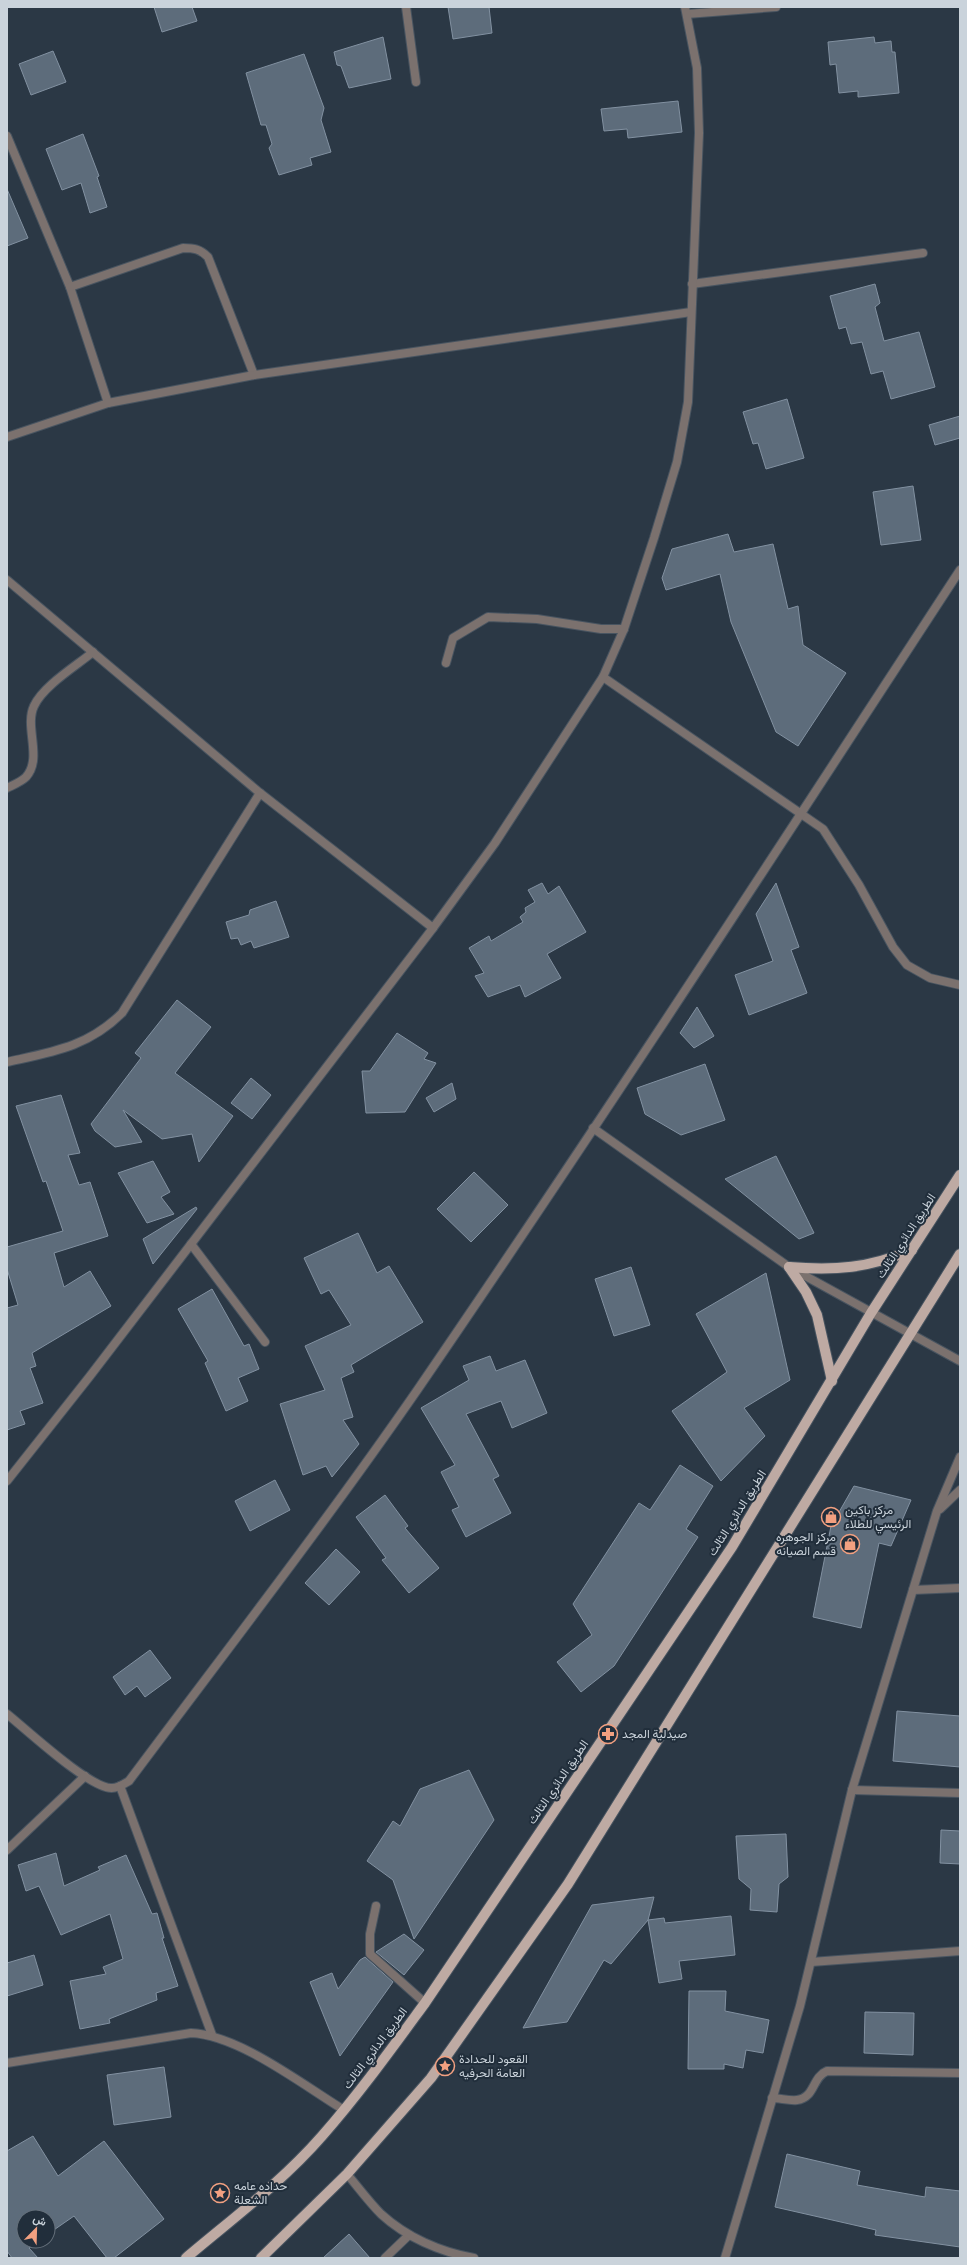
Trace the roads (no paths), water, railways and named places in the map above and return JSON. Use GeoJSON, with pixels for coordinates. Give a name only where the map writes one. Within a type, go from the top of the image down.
{"type":"FeatureCollection","features":[{"type":"Feature","properties":{"kind":"main road","name":"الطريق الدائري الثالث"},"geometry":{"type":"LineString","coordinates":[[186,2258],[273,2184],[322,2137],[425,2003],[732,1547],[871,1313],[960,1175]]}},
{"type":"Feature","properties":{"kind":"main road"},"geometry":{"type":"LineString","coordinates":[[789,1267],[841,1269],[864,1266],[912,1250]]}},
{"type":"Feature","properties":{"kind":"main road"},"geometry":{"type":"LineString","coordinates":[[261,2258],[347,2174],[431,2078],[568,1884],[909,1333],[960,1254]]}},
{"type":"Feature","properties":{"kind":"main road"},"geometry":{"type":"LineString","coordinates":[[789,1267],[806,1292],[817,1315],[832,1381]]}},
{"type":"Feature","properties":{"kind":"street"},"geometry":{"type":"LineString","coordinates":[[406,7],[416,82]]}},
{"type":"Feature","properties":{"kind":"street"},"geometry":{"type":"LineString","coordinates":[[7,1480],[191,1244],[433,928],[495,843],[603,677],[624,629],[677,462],[688,402],[699,133],[697,68],[686,11],[776,7]]}},
{"type":"Feature","properties":{"kind":"street"},"geometry":{"type":"LineString","coordinates":[[7,136],[70,287],[108,403]]}},
{"type":"Feature","properties":{"kind":"street"},"geometry":{"type":"LineString","coordinates":[[70,287],[183,248],[193,248],[202,251],[208,257],[254,375]]}},
{"type":"Feature","properties":{"kind":"street"},"geometry":{"type":"LineString","coordinates":[[692,284],[923,253]]}},
{"type":"Feature","properties":{"kind":"street"},"geometry":{"type":"LineString","coordinates":[[7,437],[108,403],[254,375],[691,312]]}},
{"type":"Feature","properties":{"kind":"street"},"geometry":{"type":"LineString","coordinates":[[7,1714],[85,1776],[105,1787],[112,1788],[120,1786],[129,1781],[301,1550],[416,1391],[593,1128],[960,570]]}},
{"type":"Feature","properties":{"kind":"street"},"geometry":{"type":"LineString","coordinates":[[7,580],[260,793],[433,928]]}},
{"type":"Feature","properties":{"kind":"street"},"geometry":{"type":"LineString","coordinates":[[446,664],[453,638],[488,617],[537,619],[601,629],[624,629]]}},
{"type":"Feature","properties":{"kind":"street"},"geometry":{"type":"LineString","coordinates":[[7,788],[25,778],[30,770],[33,757],[31,717],[34,706],[42,694],[93,652]]}},
{"type":"Feature","properties":{"kind":"street"},"geometry":{"type":"LineString","coordinates":[[603,677],[823,829],[859,885],[893,947],[907,965],[930,978],[960,985]]}},
{"type":"Feature","properties":{"kind":"street"},"geometry":{"type":"LineString","coordinates":[[7,1062],[68,1049],[108,1027],[122,1013],[260,793]]}},
{"type":"Feature","properties":{"kind":"street"},"geometry":{"type":"LineString","coordinates":[[593,1128],[789,1267],[960,1361]]}},
{"type":"Feature","properties":{"kind":"street"},"geometry":{"type":"LineString","coordinates":[[191,1244],[265,1342]]}},
{"type":"Feature","properties":{"kind":"street"},"geometry":{"type":"LineString","coordinates":[[725,2258],[811,1962],[852,1790],[937,1512],[960,1457]]}},
{"type":"Feature","properties":{"kind":"street"},"geometry":{"type":"LineString","coordinates":[[937,1512],[960,1490]]}},
{"type":"Feature","properties":{"kind":"street"},"geometry":{"type":"LineString","coordinates":[[913,1590],[960,1588]]}},
{"type":"Feature","properties":{"kind":"street"},"geometry":{"type":"LineString","coordinates":[[7,1850],[85,1776]]}},
{"type":"Feature","properties":{"kind":"street"},"geometry":{"type":"LineString","coordinates":[[120,1786],[212,2035]]}},
{"type":"Feature","properties":{"kind":"street"},"geometry":{"type":"LineString","coordinates":[[852,1790],[960,1793]]}},
{"type":"Feature","properties":{"kind":"street"},"geometry":{"type":"LineString","coordinates":[[376,1906],[370,1934],[370,1954],[425,2003]]}},
{"type":"Feature","properties":{"kind":"street"},"geometry":{"type":"LineString","coordinates":[[811,1962],[960,1950]]}},
{"type":"Feature","properties":{"kind":"street"},"geometry":{"type":"LineString","coordinates":[[7,2063],[191,2033],[212,2035],[249,2051],[344,2110]]}},
{"type":"Feature","properties":{"kind":"street"},"geometry":{"type":"LineString","coordinates":[[772,2098],[797,2100],[804,2098],[810,2094],[817,2078],[827,2071],[960,2072]]}},
{"type":"Feature","properties":{"kind":"street"},"geometry":{"type":"LineString","coordinates":[[347,2174],[380,2213],[409,2235],[456,2254],[474,2258]]}},
{"type":"Feature","properties":{"kind":"street"},"geometry":{"type":"LineString","coordinates":[[385,2258],[409,2235]]}},
{"type":"Feature","properties":{"kind":"place","name":"مركز باكين الرئيسي للطلاء"},"geometry":{"type":"Point","coordinates":[831,1517]}},
{"type":"Feature","properties":{"kind":"place","name":"مركز الجوهره قسم الصيانه"},"geometry":{"type":"Point","coordinates":[850,1544]}},
{"type":"Feature","properties":{"kind":"place","name":"صيدلية المجد"},"geometry":{"type":"Point","coordinates":[608,1734]}},
{"type":"Feature","properties":{"kind":"place","name":"القعود للحدادة العامة الحرفيه"},"geometry":{"type":"Point","coordinates":[445,2066]}},
{"type":"Feature","properties":{"kind":"place","name":"حداده عامه الشعلة"},"geometry":{"type":"Point","coordinates":[220,2193]}}]}
